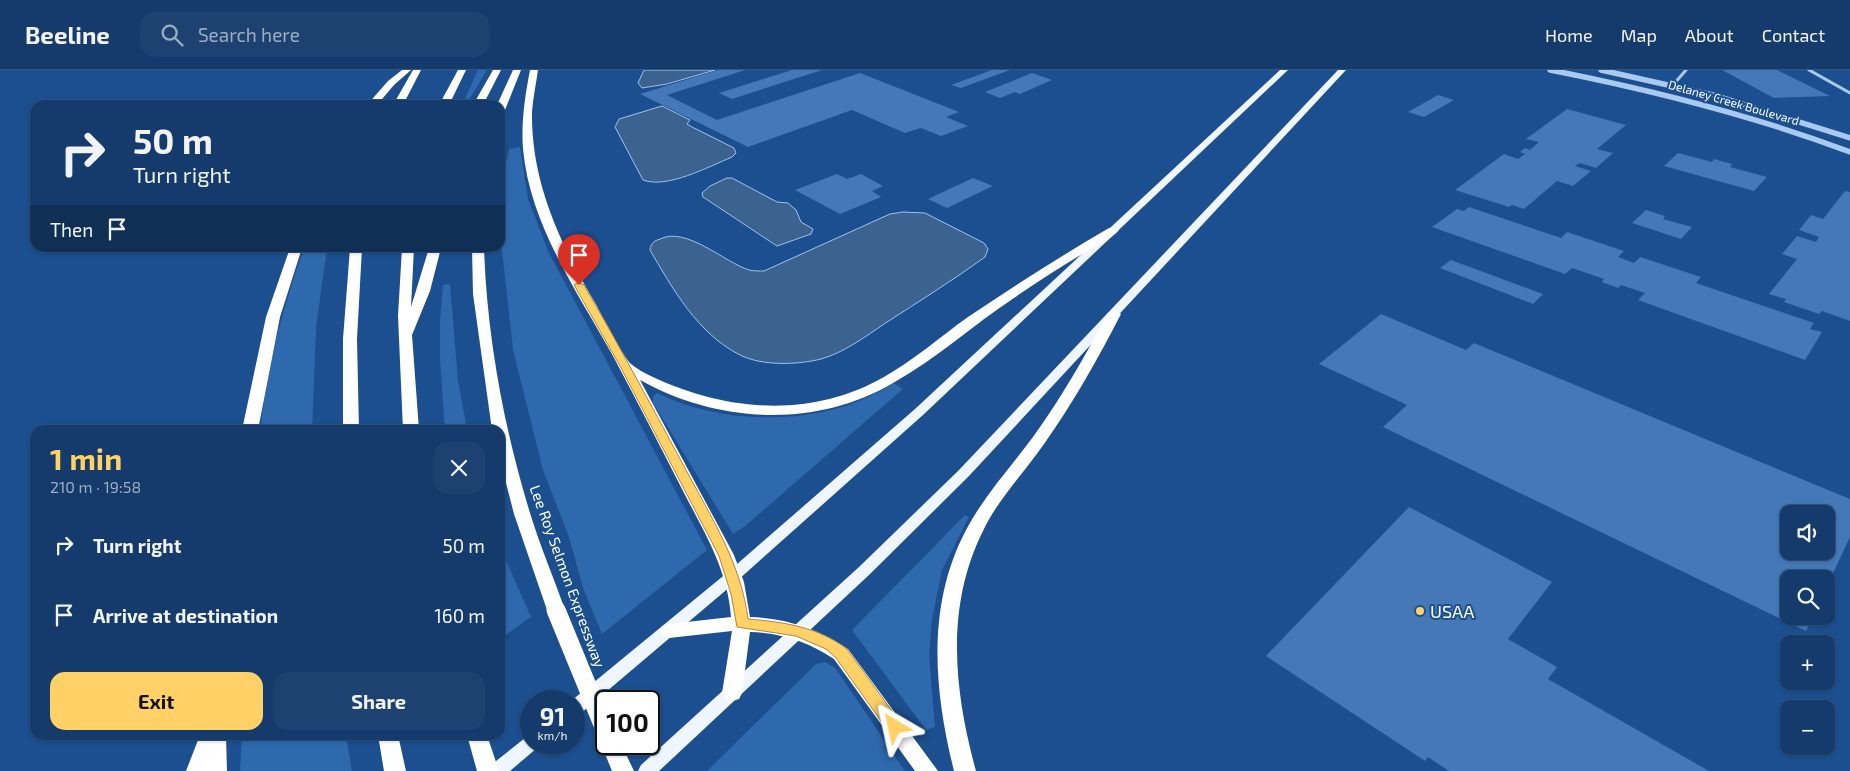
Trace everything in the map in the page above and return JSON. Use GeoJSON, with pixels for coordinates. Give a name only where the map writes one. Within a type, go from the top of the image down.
{"type":"FeatureCollection","features":[{"type":"Feature","properties":{"kind":"highway"},"geometry":{"type":"LineString","coordinates":[[376,100],[391,83],[407,70]]}},
{"type":"Feature","properties":{"kind":"highway"},"geometry":{"type":"LineString","coordinates":[[401,100],[417,70]]}},
{"type":"Feature","properties":{"kind":"highway"},"geometry":{"type":"LineString","coordinates":[[447,100],[462,70]]}},
{"type":"Feature","properties":{"kind":"highway"},"geometry":{"type":"LineString","coordinates":[[481,100],[497,70]]}},
{"type":"Feature","properties":{"kind":"highway"},"geometry":{"type":"LineString","coordinates":[[504,100],[516,70]]}},
{"type":"Feature","properties":{"kind":"highway"},"geometry":{"type":"LineString","coordinates":[[534,70],[529,89],[526,131],[528,156],[538,197],[556,245],[625,366],[721,548],[733,576],[738,594],[742,624],[739,659],[732,693]]}},
{"type":"Feature","properties":{"kind":"highway"},"geometry":{"type":"LineString","coordinates":[[625,366],[648,380],[678,394],[721,406],[780,410],[840,401],[889,379],[1014,293],[1113,230]]}},
{"type":"Feature","properties":{"kind":"highway"},"geometry":{"type":"LineString","coordinates":[[251,425],[274,317],[295,252]]}},
{"type":"Feature","properties":{"kind":"highway"},"geometry":{"type":"LineString","coordinates":[[351,425],[348,351],[350,298],[356,252]]}},
{"type":"Feature","properties":{"kind":"highway"},"geometry":{"type":"LineString","coordinates":[[408,252],[405,336],[411,425]]}},
{"type":"Feature","properties":{"kind":"highway"},"geometry":{"type":"LineString","coordinates":[[405,336],[427,284],[434,252]]}},
{"type":"Feature","properties":{"kind":"highway","name":"Lee Roy Selmon Expressway"},"geometry":{"type":"LineString","coordinates":[[478,252],[480,294],[499,425]]}},
{"type":"Feature","properties":{"kind":"highway"},"geometry":{"type":"LineString","coordinates":[[965,771],[950,710],[946,653],[949,606],[960,566],[975,530],[1062,406],[1100,343],[1114,314]]}},
{"type":"Feature","properties":{"kind":"highway","name":"Lee Roy Selmon Expressway"},"geometry":{"type":"LineString","coordinates":[[505,449],[522,514],[556,610],[595,705]]}},
{"type":"Feature","properties":{"kind":"highway"},"geometry":{"type":"LineString","coordinates":[[669,631],[742,624],[763,624],[798,631],[831,645],[842,654],[927,771]]}},
{"type":"Feature","properties":{"kind":"highway"},"geometry":{"type":"LineString","coordinates":[[197,771],[208,740]]}},
{"type":"Feature","properties":{"kind":"highway"},"geometry":{"type":"LineString","coordinates":[[216,740],[216,771]]}},
{"type":"Feature","properties":{"kind":"highway"},"geometry":{"type":"LineString","coordinates":[[389,740],[395,771]]}},
{"type":"Feature","properties":{"kind":"highway"},"geometry":{"type":"LineString","coordinates":[[479,740],[488,771]]}},
{"type":"Feature","properties":{"kind":"highway"},"geometry":{"type":"LineString","coordinates":[[615,755],[622,771]]}},
{"type":"Feature","properties":{"kind":"main road"},"geometry":{"type":"LineString","coordinates":[[585,700],[733,576],[919,412],[1284,70]]}},
{"type":"Feature","properties":{"kind":"main road"},"geometry":{"type":"LineString","coordinates":[[647,771],[963,474],[1342,70]]}},
{"type":"Feature","properties":{"kind":"main road"},"geometry":{"type":"LineString","coordinates":[[498,771],[520,752]]}},
{"type":"Feature","properties":{"kind":"street","name":"Delaney Creek Boulevard"},"geometry":{"type":"LineString","coordinates":[[1550,70],[1617,82],[1715,107],[1774,124],[1850,152]]}},
{"type":"Feature","properties":{"kind":"street","name":"Delaney Creek Boulevard"},"geometry":{"type":"LineString","coordinates":[[1601,70],[1672,85],[1776,113],[1850,138]]}},
{"type":"Feature","properties":{"kind":"street"},"geometry":{"type":"LineString","coordinates":[[1672,85],[1686,70]]}},
{"type":"Feature","properties":{"kind":"street"},"geometry":{"type":"LineString","coordinates":[[1809,70],[1850,93]]}},
{"type":"Feature","properties":{"kind":"shaded area"},"geometry":{"type":"Polygon","coordinates":[[[478,70],[487,70],[469,100],[464,100],[478,70]]]}},
{"type":"Feature","properties":{"kind":"shaded area"},"geometry":{"type":"Polygon","coordinates":[[[644,70],[715,70],[667,84],[642,88],[638,83],[644,70]]]}},
{"type":"Feature","properties":{"kind":"shaded area"},"geometry":{"type":"Polygon","coordinates":[[[662,106],[690,120],[687,124],[734,148],[736,153],[732,157],[688,176],[664,182],[643,180],[615,127],[619,119],[662,106]]]}},
{"type":"Feature","properties":{"kind":"shaded area"},"geometry":{"type":"Polygon","coordinates":[[[520,147],[528,199],[548,251],[707,550],[602,634],[583,588],[569,537],[543,470],[513,350],[502,252],[505,252],[505,167],[509,149],[520,147]]]}},
{"type":"Feature","properties":{"kind":"shaded area"},"geometry":{"type":"Polygon","coordinates":[[[727,178],[732,178],[777,202],[788,203],[796,210],[801,222],[813,229],[811,234],[777,246],[703,197],[702,193],[710,186],[727,178]]]}},
{"type":"Feature","properties":{"kind":"shaded area"},"geometry":{"type":"Polygon","coordinates":[[[903,212],[925,213],[984,243],[988,249],[985,257],[854,344],[837,353],[812,361],[769,363],[749,359],[725,346],[699,323],[688,309],[650,250],[652,244],[658,240],[670,236],[681,237],[705,247],[739,266],[754,271],[764,271],[890,214],[903,212]]]}},
{"type":"Feature","properties":{"kind":"shaded area"},"geometry":{"type":"Polygon","coordinates":[[[303,252],[326,252],[316,328],[312,425],[261,425],[271,361],[289,293],[303,252]]]}},
{"type":"Feature","properties":{"kind":"shaded area"},"geometry":{"type":"Polygon","coordinates":[[[450,284],[458,380],[466,425],[445,425],[440,360],[440,321],[443,285],[450,284]]]}},
{"type":"Feature","properties":{"kind":"shaded area"},"geometry":{"type":"Polygon","coordinates":[[[893,383],[903,389],[744,527],[733,534],[653,403],[653,396],[657,393],[684,404],[714,412],[776,417],[808,414],[839,408],[867,397],[893,383]]]}},
{"type":"Feature","properties":{"kind":"shaded area"},"geometry":{"type":"Polygon","coordinates":[[[965,515],[969,517],[942,570],[932,620],[929,655],[935,727],[926,730],[852,630],[965,515]]]}},
{"type":"Feature","properties":{"kind":"shaded area"},"geometry":{"type":"Polygon","coordinates":[[[505,558],[531,617],[505,635],[505,558]]]}},
{"type":"Feature","properties":{"kind":"shaded area"},"geometry":{"type":"Polygon","coordinates":[[[826,662],[836,669],[905,771],[707,771],[816,664],[826,662]]]}},
{"type":"Feature","properties":{"kind":"shaded area"},"geometry":{"type":"Polygon","coordinates":[[[242,740],[347,740],[352,771],[240,771],[242,740]]]}},
{"type":"Feature","properties":{"kind":"building"},"geometry":{"type":"Polygon","coordinates":[[[718,70],[745,70],[667,95],[717,120],[860,73],[959,112],[946,117],[968,126],[941,136],[921,128],[905,133],[852,110],[748,147],[640,94],[718,70]]]}},
{"type":"Feature","properties":{"kind":"building"},"geometry":{"type":"Polygon","coordinates":[[[792,70],[822,70],[732,99],[719,93],[792,70]]]}},
{"type":"Feature","properties":{"kind":"building"},"geometry":{"type":"Polygon","coordinates":[[[992,70],[1010,70],[961,88],[951,85],[992,70]]]}},
{"type":"Feature","properties":{"kind":"building"},"geometry":{"type":"Polygon","coordinates":[[[1722,70],[1777,70],[1830,96],[1774,98],[1722,70]]]}},
{"type":"Feature","properties":{"kind":"building"},"geometry":{"type":"Polygon","coordinates":[[[1032,73],[1052,80],[1020,94],[1015,92],[1000,98],[985,92],[1032,73]]]}},
{"type":"Feature","properties":{"kind":"building"},"geometry":{"type":"Polygon","coordinates":[[[1438,95],[1454,100],[1424,117],[1408,112],[1438,95]]]}},
{"type":"Feature","properties":{"kind":"building"},"geometry":{"type":"Polygon","coordinates":[[[1567,109],[1626,125],[1597,149],[1613,153],[1596,168],[1580,163],[1575,166],[1591,171],[1573,186],[1557,181],[1524,209],[1512,205],[1509,207],[1455,190],[1504,154],[1518,159],[1525,154],[1520,152],[1525,148],[1530,150],[1539,142],[1526,139],[1567,109]]]}},
{"type":"Feature","properties":{"kind":"building"},"geometry":{"type":"Polygon","coordinates":[[[1678,153],[1712,162],[1714,159],[1732,164],[1730,167],[1767,177],[1754,191],[1664,166],[1678,153]]]}},
{"type":"Feature","properties":{"kind":"building"},"geometry":{"type":"Polygon","coordinates":[[[837,174],[847,179],[861,174],[883,186],[872,191],[881,197],[840,214],[795,190],[837,174]]]}},
{"type":"Feature","properties":{"kind":"building"},"geometry":{"type":"Polygon","coordinates":[[[973,178],[993,186],[947,208],[928,199],[973,178]]]}},
{"type":"Feature","properties":{"kind":"building"},"geometry":{"type":"Polygon","coordinates":[[[1845,191],[1850,192],[1850,321],[1822,311],[1819,314],[1784,302],[1786,299],[1769,294],[1797,259],[1782,254],[1797,236],[1816,242],[1819,237],[1799,230],[1811,215],[1823,219],[1845,191]]]}},
{"type":"Feature","properties":{"kind":"building"},"geometry":{"type":"Polygon","coordinates":[[[1469,207],[1561,238],[1567,232],[1624,251],[1618,257],[1634,263],[1640,257],[1701,277],[1696,283],[1814,323],[1810,329],[1822,332],[1805,360],[1638,300],[1645,293],[1621,285],[1618,288],[1602,282],[1604,279],[1572,268],[1565,274],[1432,227],[1457,209],[1464,211],[1469,207]]]}},
{"type":"Feature","properties":{"kind":"building"},"geometry":{"type":"Polygon","coordinates":[[[1646,210],[1665,216],[1663,219],[1692,227],[1681,239],[1632,223],[1646,210]]]}},
{"type":"Feature","properties":{"kind":"building"},"geometry":{"type":"Polygon","coordinates":[[[1451,260],[1543,294],[1533,304],[1440,268],[1451,260]]]}},
{"type":"Feature","properties":{"kind":"building"},"geometry":{"type":"Polygon","coordinates":[[[1381,314],[1466,350],[1474,343],[1850,499],[1850,537],[1834,570],[1780,570],[1780,618],[1383,427],[1407,405],[1319,364],[1381,314]]]}},
{"type":"Feature","properties":{"kind":"building","name":"USAA"},"geometry":{"type":"Polygon","coordinates":[[[1409,507],[1552,582],[1508,639],[1557,667],[1548,679],[1709,771],[1449,771],[1428,757],[1425,761],[1266,656],[1409,507]]]}},
{"type":"Feature","properties":{"kind":"building"},"geometry":{"type":"Polygon","coordinates":[[[1794,625],[1809,625],[1806,631],[1794,625]]]}},
{"type":"Feature","properties":{"kind":"place","name":"USAA"},"geometry":{"type":"Point","coordinates":[1420,611]}},
{"type":"Feature","properties":{"kind":"route"},"geometry":{"type":"LineString","coordinates":[[579,285],[625,366],[726,556],[738,594],[742,624],[763,624],[782,627],[815,637],[831,645],[842,654],[895,727]]}}]}
